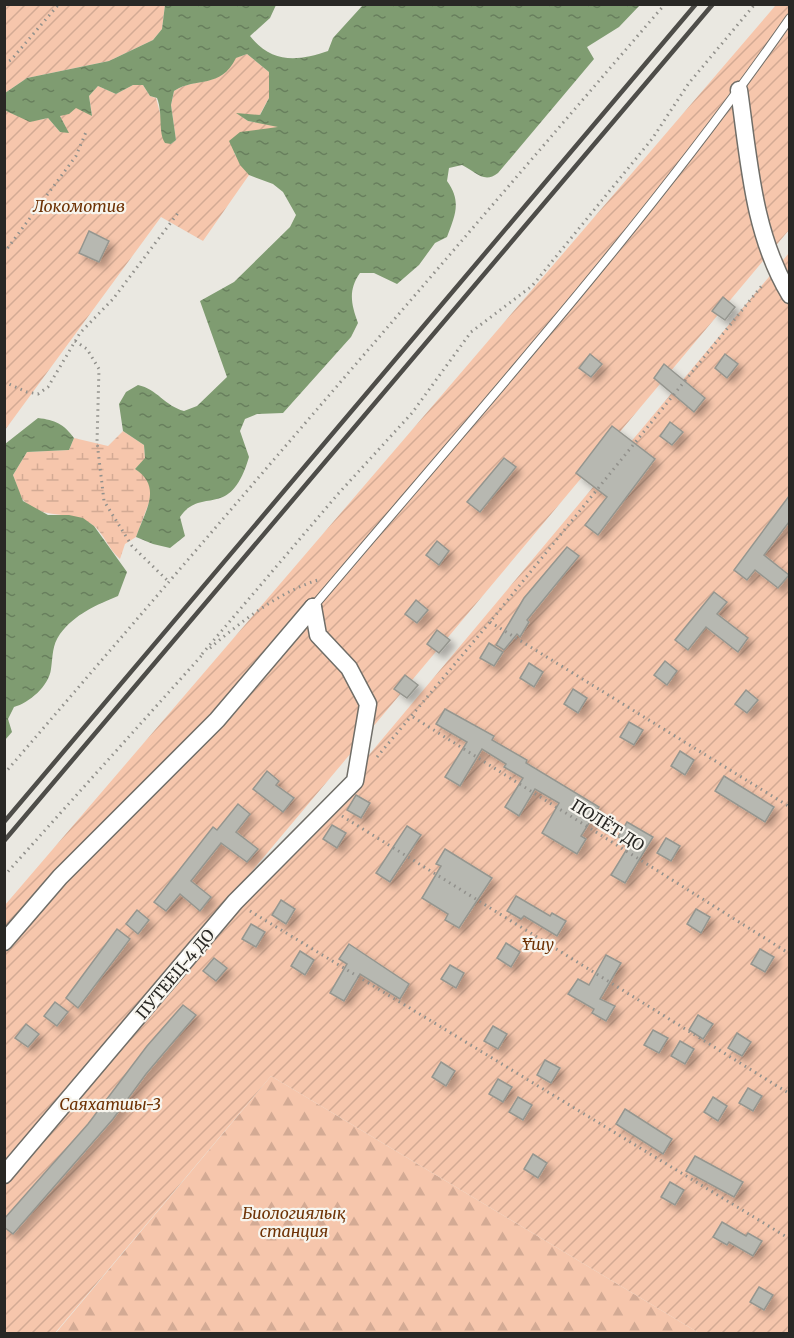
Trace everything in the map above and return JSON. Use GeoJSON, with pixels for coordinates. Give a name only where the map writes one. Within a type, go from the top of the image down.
{"type":"FeatureCollection","features":[{"type":"Feature","properties":{"kind":"street"},"geometry":{"type":"LineString","coordinates":[[740,90],[754,199],[774,270],[789,296]]}},
{"type":"Feature","properties":{"kind":"street"},"geometry":{"type":"LineString","coordinates":[[313,607],[318,635],[349,668],[368,704],[355,781]]}},
{"type":"Feature","properties":{"kind":"street"},"geometry":{"type":"LineString","coordinates":[[4,942],[60,877],[217,720],[313,607]]}},
{"type":"Feature","properties":{"kind":"street","name":"ПУТЕЕЦ-4 ДО"},"geometry":{"type":"LineString","coordinates":[[4,1175],[236,903],[355,781]]}},
{"type":"Feature","properties":{"kind":"lane"},"geometry":{"type":"LineString","coordinates":[[313,607],[649,210],[740,90],[789,18]]}},
{"type":"Feature","properties":{"kind":"path"},"geometry":{"type":"LineString","coordinates":[[4,64],[59,4]]}},
{"type":"Feature","properties":{"kind":"path"},"geometry":{"type":"LineString","coordinates":[[4,774],[665,4]]}},
{"type":"Feature","properties":{"kind":"path"},"geometry":{"type":"LineString","coordinates":[[4,876],[202,654],[338,494],[412,413],[471,332],[532,286],[652,139],[689,83],[755,4]]}},
{"type":"Feature","properties":{"kind":"path"},"geometry":{"type":"LineString","coordinates":[[4,254],[76,156],[86,132]]}},
{"type":"Feature","properties":{"kind":"path"},"geometry":{"type":"LineString","coordinates":[[4,382],[38,394],[48,387],[90,320],[113,299],[178,213]]}},
{"type":"Feature","properties":{"kind":"path"},"geometry":{"type":"LineString","coordinates":[[355,781],[413,717],[774,270]]}},
{"type":"Feature","properties":{"kind":"path"},"geometry":{"type":"LineString","coordinates":[[75,341],[87,349],[99,369],[97,442],[104,501],[132,546],[170,582]]}},
{"type":"Feature","properties":{"kind":"path"},"geometry":{"type":"LineString","coordinates":[[202,654],[235,627],[299,586],[342,573]]}},
{"type":"Feature","properties":{"kind":"path"},"geometry":{"type":"LineString","coordinates":[[490,622],[789,807]]}},
{"type":"Feature","properties":{"kind":"path","name":"ПОЛЁТ ДО"},"geometry":{"type":"LineString","coordinates":[[413,717],[789,954]]}},
{"type":"Feature","properties":{"kind":"path"},"geometry":{"type":"LineString","coordinates":[[330,809],[789,1094]]}},
{"type":"Feature","properties":{"kind":"path"},"geometry":{"type":"LineString","coordinates":[[236,903],[789,1239]]}},
{"type":"Feature","properties":{"kind":"green space"},"geometry":{"type":"Polygon","coordinates":[[[5,5],[165,5],[162,29],[153,40],[109,61],[27,78],[5,93],[5,5]]]}},
{"type":"Feature","properties":{"kind":"green space"},"geometry":{"type":"Polygon","coordinates":[[[776,5],[789,5],[789,230],[145,999],[158,1007],[789,253],[789,1333],[699,1333],[271,1076],[55,1333],[5,1334],[5,905],[776,5]]]}},
{"type":"Feature","properties":{"kind":"green space","name":"Локомотив"},"geometry":{"type":"Polygon","coordinates":[[[247,54],[269,72],[269,98],[259,116],[238,114],[248,121],[281,127],[234,153],[249,175],[203,241],[161,217],[5,430],[5,110],[31,120],[48,118],[60,132],[68,132],[60,116],[76,107],[92,115],[89,96],[98,86],[116,94],[133,85],[143,85],[150,96],[156,98],[163,124],[161,130],[171,144],[176,140],[171,105],[174,91],[216,78],[229,68],[235,58],[247,54]]]}},
{"type":"Feature","properties":{"kind":"green space"},"geometry":{"type":"Polygon","coordinates":[[[123,431],[144,445],[145,459],[135,469],[146,476],[151,488],[150,500],[136,537],[125,544],[120,559],[98,529],[86,521],[40,511],[24,501],[13,475],[27,452],[69,450],[74,438],[108,446],[123,431]]]}},
{"type":"Feature","properties":{"kind":"green space","name":"Биологиялық станция"},"geometry":{"type":"Polygon","coordinates":[[[271,1076],[699,1333],[55,1334],[271,1076]]]}},
{"type":"Feature","properties":{"kind":"water"},"geometry":{"type":"Polygon","coordinates":[[[165,5],[276,5],[270,18],[250,36],[258,45],[276,56],[295,58],[328,51],[333,38],[363,5],[640,5],[619,27],[587,47],[594,59],[498,173],[484,177],[462,165],[449,168],[447,181],[452,189],[456,209],[447,237],[435,243],[419,265],[397,284],[374,273],[360,273],[352,291],[352,303],[358,323],[351,337],[283,413],[257,414],[245,419],[240,431],[249,457],[241,477],[225,496],[197,503],[180,517],[185,536],[170,548],[136,537],[147,509],[150,492],[143,476],[135,469],[145,458],[144,445],[123,431],[119,404],[126,392],[138,385],[151,390],[177,409],[184,411],[197,406],[227,377],[200,301],[234,282],[290,227],[296,215],[283,192],[273,184],[249,175],[240,165],[229,141],[240,132],[278,127],[248,121],[236,113],[260,115],[269,98],[269,72],[247,54],[236,58],[223,75],[174,91],[171,105],[176,140],[171,144],[165,143],[163,139],[157,98],[150,96],[143,85],[133,85],[116,94],[98,86],[89,96],[92,116],[76,108],[69,114],[60,116],[69,133],[60,132],[48,118],[30,122],[4,110],[5,93],[27,78],[109,61],[153,40],[162,29],[165,5]]]}},
{"type":"Feature","properties":{"kind":"water"},"geometry":{"type":"Polygon","coordinates":[[[38,418],[59,424],[67,429],[74,438],[69,450],[27,452],[13,475],[23,501],[48,515],[83,518],[94,526],[127,572],[118,596],[79,616],[57,638],[46,682],[32,698],[14,707],[8,719],[12,732],[5,740],[5,444],[38,418]]]}},
{"type":"Feature","properties":{"kind":"building"},"geometry":{"type":"Polygon","coordinates":[[[89,231],[109,241],[99,262],[79,253],[89,231]]]}},
{"type":"Feature","properties":{"kind":"building"},"geometry":{"type":"Polygon","coordinates":[[[723,297],[735,307],[725,320],[712,311],[723,297]]]}},
{"type":"Feature","properties":{"kind":"building"},"geometry":{"type":"Polygon","coordinates":[[[590,354],[602,364],[591,377],[579,368],[590,354]]]}},
{"type":"Feature","properties":{"kind":"building"},"geometry":{"type":"Polygon","coordinates":[[[725,354],[738,364],[727,378],[715,368],[725,354]]]}},
{"type":"Feature","properties":{"kind":"building"},"geometry":{"type":"Polygon","coordinates":[[[664,364],[705,398],[694,412],[654,378],[664,364]]]}},
{"type":"Feature","properties":{"kind":"building"},"geometry":{"type":"Polygon","coordinates":[[[670,422],[683,432],[672,445],[660,436],[670,422]]]}},
{"type":"Feature","properties":{"kind":"building"},"geometry":{"type":"Polygon","coordinates":[[[612,426],[655,459],[598,535],[585,525],[607,497],[576,473],[612,426]]]}},
{"type":"Feature","properties":{"kind":"building"},"geometry":{"type":"Polygon","coordinates":[[[504,458],[516,467],[480,512],[467,502],[504,458]]]}},
{"type":"Feature","properties":{"kind":"building"},"geometry":{"type":"Polygon","coordinates":[[[789,496],[789,522],[764,555],[789,575],[778,588],[755,570],[747,580],[734,570],[789,496]]]}},
{"type":"Feature","properties":{"kind":"building"},"geometry":{"type":"Polygon","coordinates":[[[437,541],[449,551],[439,565],[426,555],[437,541]]]}},
{"type":"Feature","properties":{"kind":"building"},"geometry":{"type":"Polygon","coordinates":[[[567,547],[579,556],[527,620],[529,622],[520,637],[517,634],[504,650],[496,645],[524,598],[567,547]]]}},
{"type":"Feature","properties":{"kind":"building"},"geometry":{"type":"Polygon","coordinates":[[[714,592],[727,602],[717,614],[748,638],[738,652],[706,627],[688,650],[675,640],[714,592]]]}},
{"type":"Feature","properties":{"kind":"building"},"geometry":{"type":"Polygon","coordinates":[[[416,600],[428,610],[417,623],[405,614],[416,600]]]}},
{"type":"Feature","properties":{"kind":"building"},"geometry":{"type":"Polygon","coordinates":[[[437,630],[450,640],[439,653],[427,644],[437,630]]]}},
{"type":"Feature","properties":{"kind":"building"},"geometry":{"type":"Polygon","coordinates":[[[489,643],[503,652],[494,666],[480,658],[489,643]]]}},
{"type":"Feature","properties":{"kind":"building"},"geometry":{"type":"Polygon","coordinates":[[[665,661],[677,671],[667,685],[654,675],[665,661]]]}},
{"type":"Feature","properties":{"kind":"building"},"geometry":{"type":"Polygon","coordinates":[[[529,663],[543,672],[534,687],[520,678],[529,663]]]}},
{"type":"Feature","properties":{"kind":"building"},"geometry":{"type":"Polygon","coordinates":[[[405,675],[418,685],[407,698],[394,689],[405,675]]]}},
{"type":"Feature","properties":{"kind":"building"},"geometry":{"type":"Polygon","coordinates":[[[573,689],[587,698],[578,713],[564,704],[573,689]]]}},
{"type":"Feature","properties":{"kind":"building"},"geometry":{"type":"Polygon","coordinates":[[[746,690],[758,700],[747,713],[735,704],[746,690]]]}},
{"type":"Feature","properties":{"kind":"building"},"geometry":{"type":"Polygon","coordinates":[[[445,709],[494,736],[492,740],[527,760],[526,763],[599,807],[581,836],[586,839],[577,854],[542,833],[559,803],[535,789],[519,816],[505,807],[523,778],[504,767],[506,764],[482,749],[460,786],[445,777],[467,742],[436,724],[445,709]]]}},
{"type":"Feature","properties":{"kind":"building"},"geometry":{"type":"Polygon","coordinates":[[[629,722],[643,730],[634,745],[620,737],[629,722]]]}},
{"type":"Feature","properties":{"kind":"building"},"geometry":{"type":"Polygon","coordinates":[[[680,751],[694,760],[685,775],[671,766],[680,751]]]}},
{"type":"Feature","properties":{"kind":"building"},"geometry":{"type":"Polygon","coordinates":[[[267,771],[279,781],[276,785],[294,798],[283,812],[253,789],[267,771]]]}},
{"type":"Feature","properties":{"kind":"building"},"geometry":{"type":"Polygon","coordinates":[[[724,776],[774,807],[765,822],[715,791],[724,776]]]}},
{"type":"Feature","properties":{"kind":"building"},"geometry":{"type":"Polygon","coordinates":[[[356,795],[370,803],[361,818],[347,810],[356,795]]]}},
{"type":"Feature","properties":{"kind":"building"},"geometry":{"type":"Polygon","coordinates":[[[238,804],[250,814],[236,832],[258,849],[247,862],[221,843],[191,881],[211,897],[200,911],[180,894],[166,911],[154,902],[213,827],[217,830],[238,804]]]}},
{"type":"Feature","properties":{"kind":"building"},"geometry":{"type":"Polygon","coordinates":[[[627,822],[653,837],[625,883],[611,875],[630,844],[618,837],[627,822]]]}},
{"type":"Feature","properties":{"kind":"building"},"geometry":{"type":"Polygon","coordinates":[[[332,825],[346,833],[337,848],[323,839],[332,825]]]}},
{"type":"Feature","properties":{"kind":"building"},"geometry":{"type":"Polygon","coordinates":[[[407,826],[421,835],[390,882],[376,873],[407,826]]]}},
{"type":"Feature","properties":{"kind":"building"},"geometry":{"type":"Polygon","coordinates":[[[666,838],[680,846],[671,861],[657,853],[666,838]]]}},
{"type":"Feature","properties":{"kind":"building"},"geometry":{"type":"Polygon","coordinates":[[[445,849],[492,878],[459,928],[445,920],[448,914],[422,898],[441,866],[436,864],[445,849]]]}},
{"type":"Feature","properties":{"kind":"building"},"geometry":{"type":"Polygon","coordinates":[[[516,896],[550,916],[552,913],[566,921],[557,936],[524,916],[521,919],[507,911],[516,896]]]}},
{"type":"Feature","properties":{"kind":"building"},"geometry":{"type":"Polygon","coordinates":[[[281,900],[295,909],[286,924],[272,915],[281,900]]]}},
{"type":"Feature","properties":{"kind":"building"},"geometry":{"type":"Polygon","coordinates":[[[696,909],[710,917],[701,933],[687,924],[696,909]]]}},
{"type":"Feature","properties":{"kind":"building"},"geometry":{"type":"Polygon","coordinates":[[[137,910],[149,920],[138,934],[126,924],[137,910]]]}},
{"type":"Feature","properties":{"kind":"building"},"geometry":{"type":"Polygon","coordinates":[[[251,924],[265,932],[256,947],[242,939],[251,924]]]}},
{"type":"Feature","properties":{"kind":"building"},"geometry":{"type":"Polygon","coordinates":[[[117,929],[130,939],[78,1008],[66,998],[117,929]]]}},
{"type":"Feature","properties":{"kind":"building"},"geometry":{"type":"Polygon","coordinates":[[[506,943],[520,952],[511,967],[497,958],[506,943]]]}},
{"type":"Feature","properties":{"kind":"building"},"geometry":{"type":"Polygon","coordinates":[[[349,944],[409,984],[400,999],[360,974],[344,1001],[330,993],[347,964],[339,959],[349,944]]]}},
{"type":"Feature","properties":{"kind":"building"},"geometry":{"type":"Polygon","coordinates":[[[760,949],[774,957],[765,972],[751,964],[760,949]]]}},
{"type":"Feature","properties":{"kind":"building"},"geometry":{"type":"Polygon","coordinates":[[[300,951],[314,960],[305,975],[291,966],[300,951]]]}},
{"type":"Feature","properties":{"kind":"building"},"geometry":{"type":"Polygon","coordinates":[[[606,955],[621,963],[600,999],[615,1006],[606,1021],[592,1013],[594,1009],[568,994],[578,979],[589,985],[606,955]]]}},
{"type":"Feature","properties":{"kind":"building"},"geometry":{"type":"Polygon","coordinates":[[[214,958],[227,968],[216,981],[203,971],[214,958]]]}},
{"type":"Feature","properties":{"kind":"building"},"geometry":{"type":"Polygon","coordinates":[[[450,965],[464,973],[456,988],[441,979],[450,965]]]}},
{"type":"Feature","properties":{"kind":"building"},"geometry":{"type":"Polygon","coordinates":[[[55,1002],[68,1012],[57,1026],[44,1016],[55,1002]]]}},
{"type":"Feature","properties":{"kind":"building"},"geometry":{"type":"Polygon","coordinates":[[[183,1005],[196,1015],[146,1074],[113,1119],[13,1234],[4,1227],[4,1219],[88,1124],[147,1046],[183,1005]]]}},
{"type":"Feature","properties":{"kind":"building"},"geometry":{"type":"Polygon","coordinates":[[[698,1015],[713,1024],[703,1039],[689,1030],[698,1015]]]}},
{"type":"Feature","properties":{"kind":"building"},"geometry":{"type":"Polygon","coordinates":[[[26,1024],[39,1034],[28,1047],[15,1038],[26,1024]]]}},
{"type":"Feature","properties":{"kind":"building"},"geometry":{"type":"Polygon","coordinates":[[[493,1026],[507,1034],[498,1049],[484,1041],[493,1026]]]}},
{"type":"Feature","properties":{"kind":"building"},"geometry":{"type":"Polygon","coordinates":[[[653,1030],[668,1038],[659,1053],[644,1045],[653,1030]]]}},
{"type":"Feature","properties":{"kind":"building"},"geometry":{"type":"Polygon","coordinates":[[[737,1033],[751,1042],[742,1056],[728,1048],[737,1033]]]}},
{"type":"Feature","properties":{"kind":"building"},"geometry":{"type":"Polygon","coordinates":[[[680,1041],[694,1049],[685,1064],[671,1056],[680,1041]]]}},
{"type":"Feature","properties":{"kind":"building"},"geometry":{"type":"Polygon","coordinates":[[[545,1060],[560,1068],[551,1083],[537,1075],[545,1060]]]}},
{"type":"Feature","properties":{"kind":"building"},"geometry":{"type":"Polygon","coordinates":[[[441,1062],[455,1071],[446,1086],[432,1077],[441,1062]]]}},
{"type":"Feature","properties":{"kind":"building"},"geometry":{"type":"Polygon","coordinates":[[[498,1079],[512,1087],[503,1102],[489,1094],[498,1079]]]}},
{"type":"Feature","properties":{"kind":"building"},"geometry":{"type":"Polygon","coordinates":[[[748,1088],[762,1096],[753,1111],[739,1103],[748,1088]]]}},
{"type":"Feature","properties":{"kind":"building"},"geometry":{"type":"Polygon","coordinates":[[[518,1097],[532,1105],[523,1120],[509,1112],[518,1097]]]}},
{"type":"Feature","properties":{"kind":"building"},"geometry":{"type":"Polygon","coordinates":[[[713,1097],[727,1106],[718,1121],[704,1112],[713,1097]]]}},
{"type":"Feature","properties":{"kind":"building"},"geometry":{"type":"Polygon","coordinates":[[[625,1109],[672,1139],[663,1154],[616,1124],[625,1109]]]}},
{"type":"Feature","properties":{"kind":"building"},"geometry":{"type":"Polygon","coordinates":[[[533,1154],[547,1163],[538,1178],[524,1169],[533,1154]]]}},
{"type":"Feature","properties":{"kind":"building"},"geometry":{"type":"Polygon","coordinates":[[[695,1156],[743,1182],[734,1197],[686,1171],[695,1156]]]}},
{"type":"Feature","properties":{"kind":"building"},"geometry":{"type":"Polygon","coordinates":[[[670,1182],[684,1190],[675,1205],[661,1197],[670,1182]]]}},
{"type":"Feature","properties":{"kind":"building"},"geometry":{"type":"Polygon","coordinates":[[[722,1222],[746,1236],[748,1233],[762,1241],[753,1256],[729,1242],[727,1245],[713,1237],[722,1222]]]}},
{"type":"Feature","properties":{"kind":"building"},"geometry":{"type":"Polygon","coordinates":[[[759,1287],[773,1295],[764,1310],[750,1302],[759,1287]]]}},
{"type":"Feature","properties":{"kind":"railway"},"geometry":{"type":"LineString","coordinates":[[4,822],[696,4]]}},
{"type":"Feature","properties":{"kind":"railway"},"geometry":{"type":"LineString","coordinates":[[4,841],[713,4]]}},
{"type":"Feature","properties":{"kind":"park label","name":"Ұшу"},"geometry":{"type":"Point","coordinates":[538,944]}},
{"type":"Feature","properties":{"kind":"park label","name":"Саяхатшы-3"},"geometry":{"type":"Point","coordinates":[110,1104]}}]}
